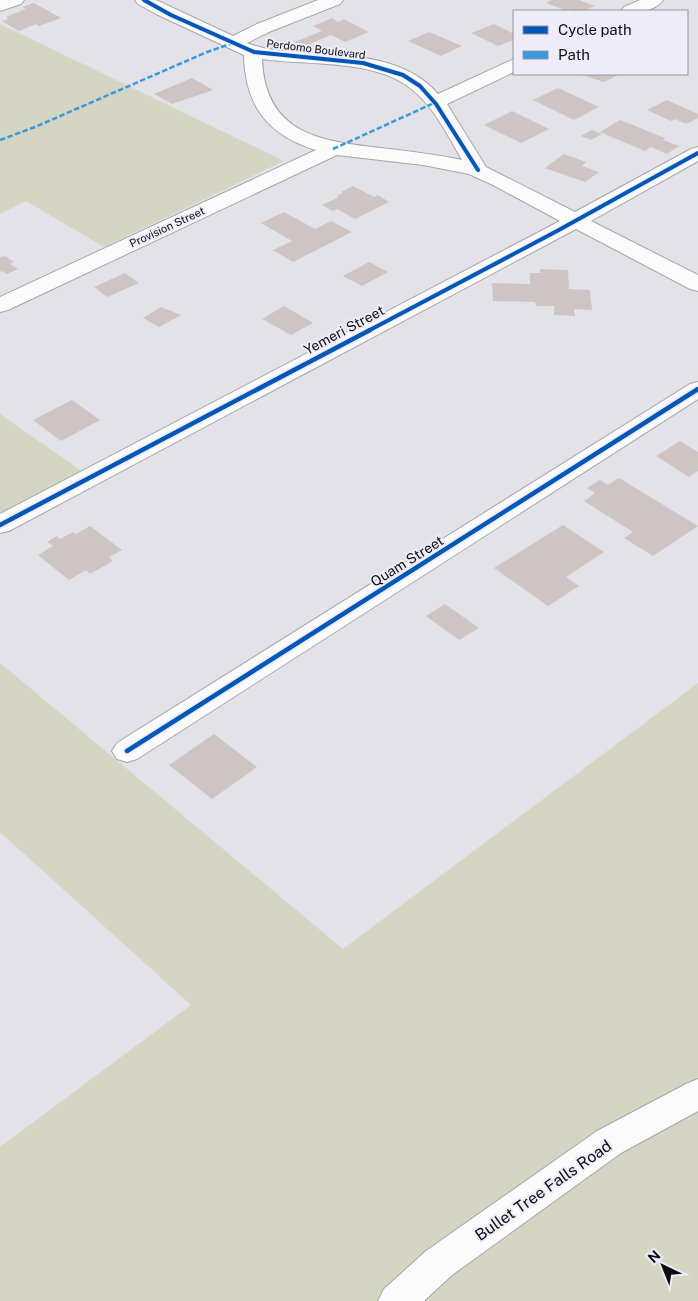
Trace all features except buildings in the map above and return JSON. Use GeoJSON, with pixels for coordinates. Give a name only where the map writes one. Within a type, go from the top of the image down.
{"type":"FeatureCollection","features":[{"type":"Feature","properties":{"kind":"street"},"geometry":{"type":"LineString","coordinates":[[0,6],[15,0]]}},
{"type":"Feature","properties":{"kind":"street","name":"Perdomo Boulevard"},"geometry":{"type":"LineString","coordinates":[[144,0],[253,52],[377,67],[399,75],[420,86],[452,126],[478,170]]}},
{"type":"Feature","properties":{"kind":"street"},"geometry":{"type":"LineString","coordinates":[[234,43],[263,28],[334,0]]}},
{"type":"Feature","properties":{"kind":"street"},"geometry":{"type":"LineString","coordinates":[[632,10],[654,0]]}},
{"type":"Feature","properties":{"kind":"street","name":"Perdomo Boulevard"},"geometry":{"type":"LineString","coordinates":[[253,52],[253,75],[257,92],[265,108],[277,122],[293,133],[315,143],[333,148],[419,158],[478,170],[698,284]]}},
{"type":"Feature","properties":{"kind":"street"},"geometry":{"type":"LineString","coordinates":[[434,103],[513,65]]}},
{"type":"Feature","properties":{"kind":"street","name":"Provision Street"},"geometry":{"type":"LineString","coordinates":[[0,304],[333,148]]}},
{"type":"Feature","properties":{"kind":"street","name":"Yemeri Street"},"geometry":{"type":"LineString","coordinates":[[0,525],[575,221],[698,153]]}},
{"type":"Feature","properties":{"kind":"street","name":"Quam Street"},"geometry":{"type":"LineString","coordinates":[[128,751],[698,389]]}},
{"type":"Feature","properties":{"kind":"street","name":"Bullet Tree Falls Road"},"geometry":{"type":"LineString","coordinates":[[397,1301],[439,1264],[609,1142],[698,1094]]}},
{"type":"Feature","properties":{"kind":"green space"},"geometry":{"type":"Polygon","coordinates":[[[0,24],[284,161],[104,247],[26,201],[0,214],[0,24]]]}},
{"type":"Feature","properties":{"kind":"green space"},"geometry":{"type":"Polygon","coordinates":[[[0,414],[83,472],[0,513],[0,414]]]}},
{"type":"Feature","properties":{"kind":"green space"},"geometry":{"type":"Polygon","coordinates":[[[0,663],[343,949],[698,683],[698,1301],[0,1301],[0,1147],[191,1005],[0,832],[0,663]]]}},
{"type":"Feature","properties":{"kind":"marked path"},"geometry":{"type":"LineString","coordinates":[[0,140],[35,127],[207,52],[233,43]]}},
{"type":"Feature","properties":{"kind":"marked path"},"geometry":{"type":"LineString","coordinates":[[333,149],[434,103]]}},
{"type":"Feature","properties":{"kind":"cycle path"},"geometry":{"type":"LineString","coordinates":[[144,0],[171,15],[254,52],[363,63],[403,75],[420,86],[436,104],[452,126],[478,170]]}},
{"type":"Feature","properties":{"kind":"cycle path"},"geometry":{"type":"LineString","coordinates":[[0,525],[557,231],[698,153]]}},
{"type":"Feature","properties":{"kind":"cycle path"},"geometry":{"type":"LineString","coordinates":[[127,751],[698,389]]}}]}
